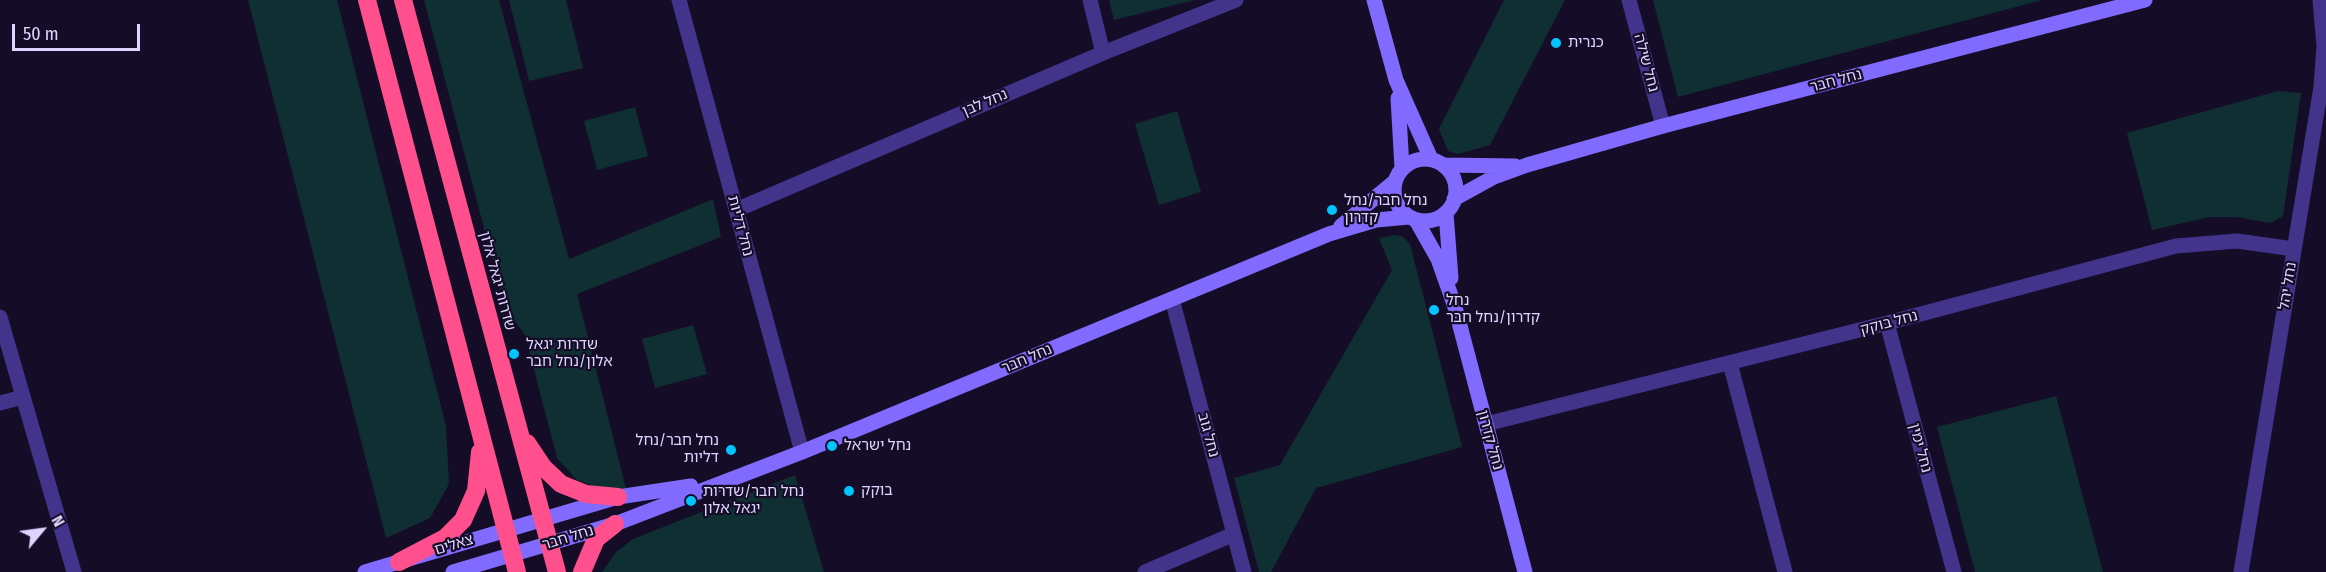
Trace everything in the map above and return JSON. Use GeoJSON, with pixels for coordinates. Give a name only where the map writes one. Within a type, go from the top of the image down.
{"type":"FeatureCollection","features":[{"type":"Feature","properties":{"kind":"highway"},"geometry":{"type":"LineString","coordinates":[[367,0],[515,563]]}},
{"type":"Feature","properties":{"kind":"highway","name":"שדרות יגאל אלון"},"geometry":{"type":"LineString","coordinates":[[403,0],[557,572]]}},
{"type":"Feature","properties":{"kind":"highway"},"geometry":{"type":"LineString","coordinates":[[399,562],[445,538],[454,530],[468,510],[479,478],[478,421]]}},
{"type":"Feature","properties":{"kind":"highway"},"geometry":{"type":"LineString","coordinates":[[517,423],[543,467],[561,484],[586,494],[618,497]]}},
{"type":"Feature","properties":{"kind":"highway"},"geometry":{"type":"LineString","coordinates":[[582,572],[596,540],[615,524]]}},
{"type":"Feature","properties":{"kind":"street","name":"נחל דליות"},"geometry":{"type":"LineString","coordinates":[[679,0],[802,452]]}},
{"type":"Feature","properties":{"kind":"street"},"geometry":{"type":"LineString","coordinates":[[1090,0],[1103,53]]}},
{"type":"Feature","properties":{"kind":"street","name":"נחל לבן"},"geometry":{"type":"LineString","coordinates":[[736,210],[1103,53],[1236,0]]}},
{"type":"Feature","properties":{"kind":"street"},"geometry":{"type":"LineString","coordinates":[[1374,0],[1396,80],[1437,162],[1456,184],[1454,199],[1446,213],[1432,220],[1412,218],[1397,205],[1394,182],[1402,168],[1416,159],[1437,162]]}},
{"type":"Feature","properties":{"kind":"street","name":"נחל שילה"},"geometry":{"type":"LineString","coordinates":[[1629,0],[1663,126]]}},
{"type":"Feature","properties":{"kind":"street","name":"נחל חבר"},"geometry":{"type":"LineString","coordinates":[[1454,199],[1494,177],[1527,165],[1663,126],[2145,0]]}},
{"type":"Feature","properties":{"kind":"street","name":"נחל יהל"},"geometry":{"type":"LineString","coordinates":[[2241,572],[2322,81],[2324,46],[2320,0]]}},
{"type":"Feature","properties":{"kind":"street"},"geometry":{"type":"LineString","coordinates":[[1396,80],[1402,168]]}},
{"type":"Feature","properties":{"kind":"street","name":"נחל חבר"},"geometry":{"type":"LineString","coordinates":[[1437,162],[1527,165]]}},
{"type":"Feature","properties":{"kind":"street","name":"נחל חבר"},"geometry":{"type":"LineString","coordinates":[[1329,234],[1357,215],[1394,182]]}},
{"type":"Feature","properties":{"kind":"street","name":"נחל קדרון"},"geometry":{"type":"LineString","coordinates":[[1446,213],[1455,307]]}},
{"type":"Feature","properties":{"kind":"street","name":"נחל חבר"},"geometry":{"type":"LineString","coordinates":[[515,563],[549,544],[615,524],[724,480],[802,452],[1329,234],[1376,220],[1412,218]]}},
{"type":"Feature","properties":{"kind":"street","name":"נחל קדרון"},"geometry":{"type":"LineString","coordinates":[[1412,218],[1438,259],[1455,307],[1525,572]]}},
{"type":"Feature","properties":{"kind":"street","name":"נחל בוקק"},"geometry":{"type":"LineString","coordinates":[[1486,424],[1887,323],[2182,245],[2237,241],[2294,249]]}},
{"type":"Feature","properties":{"kind":"street","name":"נחל גוב"},"geometry":{"type":"LineString","coordinates":[[1172,299],[1244,572]]}},
{"type":"Feature","properties":{"kind":"street"},"geometry":{"type":"LineString","coordinates":[[0,317],[74,572]]}},
{"type":"Feature","properties":{"kind":"street","name":"נחל ימין"},"geometry":{"type":"LineString","coordinates":[[1887,323],[1954,572]]}},
{"type":"Feature","properties":{"kind":"street"},"geometry":{"type":"LineString","coordinates":[[1730,363],[1785,572]]}},
{"type":"Feature","properties":{"kind":"street"},"geometry":{"type":"LineString","coordinates":[[0,403],[23,397]]}},
{"type":"Feature","properties":{"kind":"street","name":"נחל חבר"},"geometry":{"type":"LineString","coordinates":[[542,519],[618,497],[724,480]]}},
{"type":"Feature","properties":{"kind":"street","name":"צאלים"},"geometry":{"type":"LineString","coordinates":[[365,572],[542,519]]}},
{"type":"Feature","properties":{"kind":"street"},"geometry":{"type":"LineString","coordinates":[[1145,572],[1234,534]]}},
{"type":"Feature","properties":{"kind":"street","name":"צאלים"},"geometry":{"type":"LineString","coordinates":[[453,572],[515,563]]}},
{"type":"Feature","properties":{"kind":"green space"},"geometry":{"type":"Polygon","coordinates":[[[248,0],[337,0],[446,426],[449,484],[430,518],[386,538],[248,0]]]}},
{"type":"Feature","properties":{"kind":"green space"},"geometry":{"type":"Polygon","coordinates":[[[424,0],[499,0],[569,259],[713,199],[721,237],[577,294],[626,489],[605,490],[577,480],[557,458],[525,335],[505,308],[424,0]]]}},
{"type":"Feature","properties":{"kind":"green space"},"geometry":{"type":"Polygon","coordinates":[[[509,0],[566,0],[583,68],[529,81],[509,0]]]}},
{"type":"Feature","properties":{"kind":"green space"},"geometry":{"type":"Polygon","coordinates":[[[1109,0],[1195,0],[1114,20],[1109,0]]]}},
{"type":"Feature","properties":{"kind":"green space"},"geometry":{"type":"Polygon","coordinates":[[[1504,0],[1565,0],[1490,145],[1458,154],[1448,151],[1439,129],[1504,0]]]}},
{"type":"Feature","properties":{"kind":"green space"},"geometry":{"type":"Polygon","coordinates":[[[1653,0],[2042,0],[1678,97],[1653,0]]]}},
{"type":"Feature","properties":{"kind":"green space"},"geometry":{"type":"Polygon","coordinates":[[[2278,91],[2301,93],[2283,216],[2270,223],[2236,217],[2210,217],[2152,230],[2127,133],[2278,91]]]}},
{"type":"Feature","properties":{"kind":"green space"},"geometry":{"type":"Polygon","coordinates":[[[635,107],[648,156],[597,170],[584,121],[635,107]]]}},
{"type":"Feature","properties":{"kind":"green space"},"geometry":{"type":"Polygon","coordinates":[[[1177,111],[1201,192],[1159,205],[1135,124],[1177,111]]]}},
{"type":"Feature","properties":{"kind":"green space"},"geometry":{"type":"Polygon","coordinates":[[[1395,235],[1403,237],[1410,244],[1462,447],[1316,488],[1271,572],[1259,572],[1234,478],[1280,465],[1392,270],[1379,238],[1395,235]]]}},
{"type":"Feature","properties":{"kind":"green space"},"geometry":{"type":"Polygon","coordinates":[[[693,325],[707,374],[655,388],[642,339],[693,325]]]}},
{"type":"Feature","properties":{"kind":"green space"},"geometry":{"type":"Polygon","coordinates":[[[2056,396],[2103,572],[1975,572],[1937,427],[2056,396]]]}},
{"type":"Feature","properties":{"kind":"green space"},"geometry":{"type":"Polygon","coordinates":[[[795,475],[824,572],[602,572],[616,552],[633,539],[795,475]]]}},
{"type":"Feature","properties":{"kind":"place","name":"כנרית"},"geometry":{"type":"Point","coordinates":[1556,43]}},
{"type":"Feature","properties":{"kind":"place","name":"נחל חבר/נחל קדרון"},"geometry":{"type":"Point","coordinates":[1332,210]}},
{"type":"Feature","properties":{"kind":"place","name":"נחל קדרון/נחל חבר"},"geometry":{"type":"Point","coordinates":[1434,310]}},
{"type":"Feature","properties":{"kind":"place","name":"שדרות יגאל אלון/נחל חבר"},"geometry":{"type":"Point","coordinates":[514,354]}},
{"type":"Feature","properties":{"kind":"place","name":"נחל ישראל"},"geometry":{"type":"Point","coordinates":[832,446]}},
{"type":"Feature","properties":{"kind":"place","name":"נחל חבר/נחל דליות"},"geometry":{"type":"Point","coordinates":[731,450]}},
{"type":"Feature","properties":{"kind":"place","name":"בוקק"},"geometry":{"type":"Point","coordinates":[849,491]}},
{"type":"Feature","properties":{"kind":"place","name":"נחל חבר/שדרות יגאל אלון"},"geometry":{"type":"Point","coordinates":[691,501]}}]}
